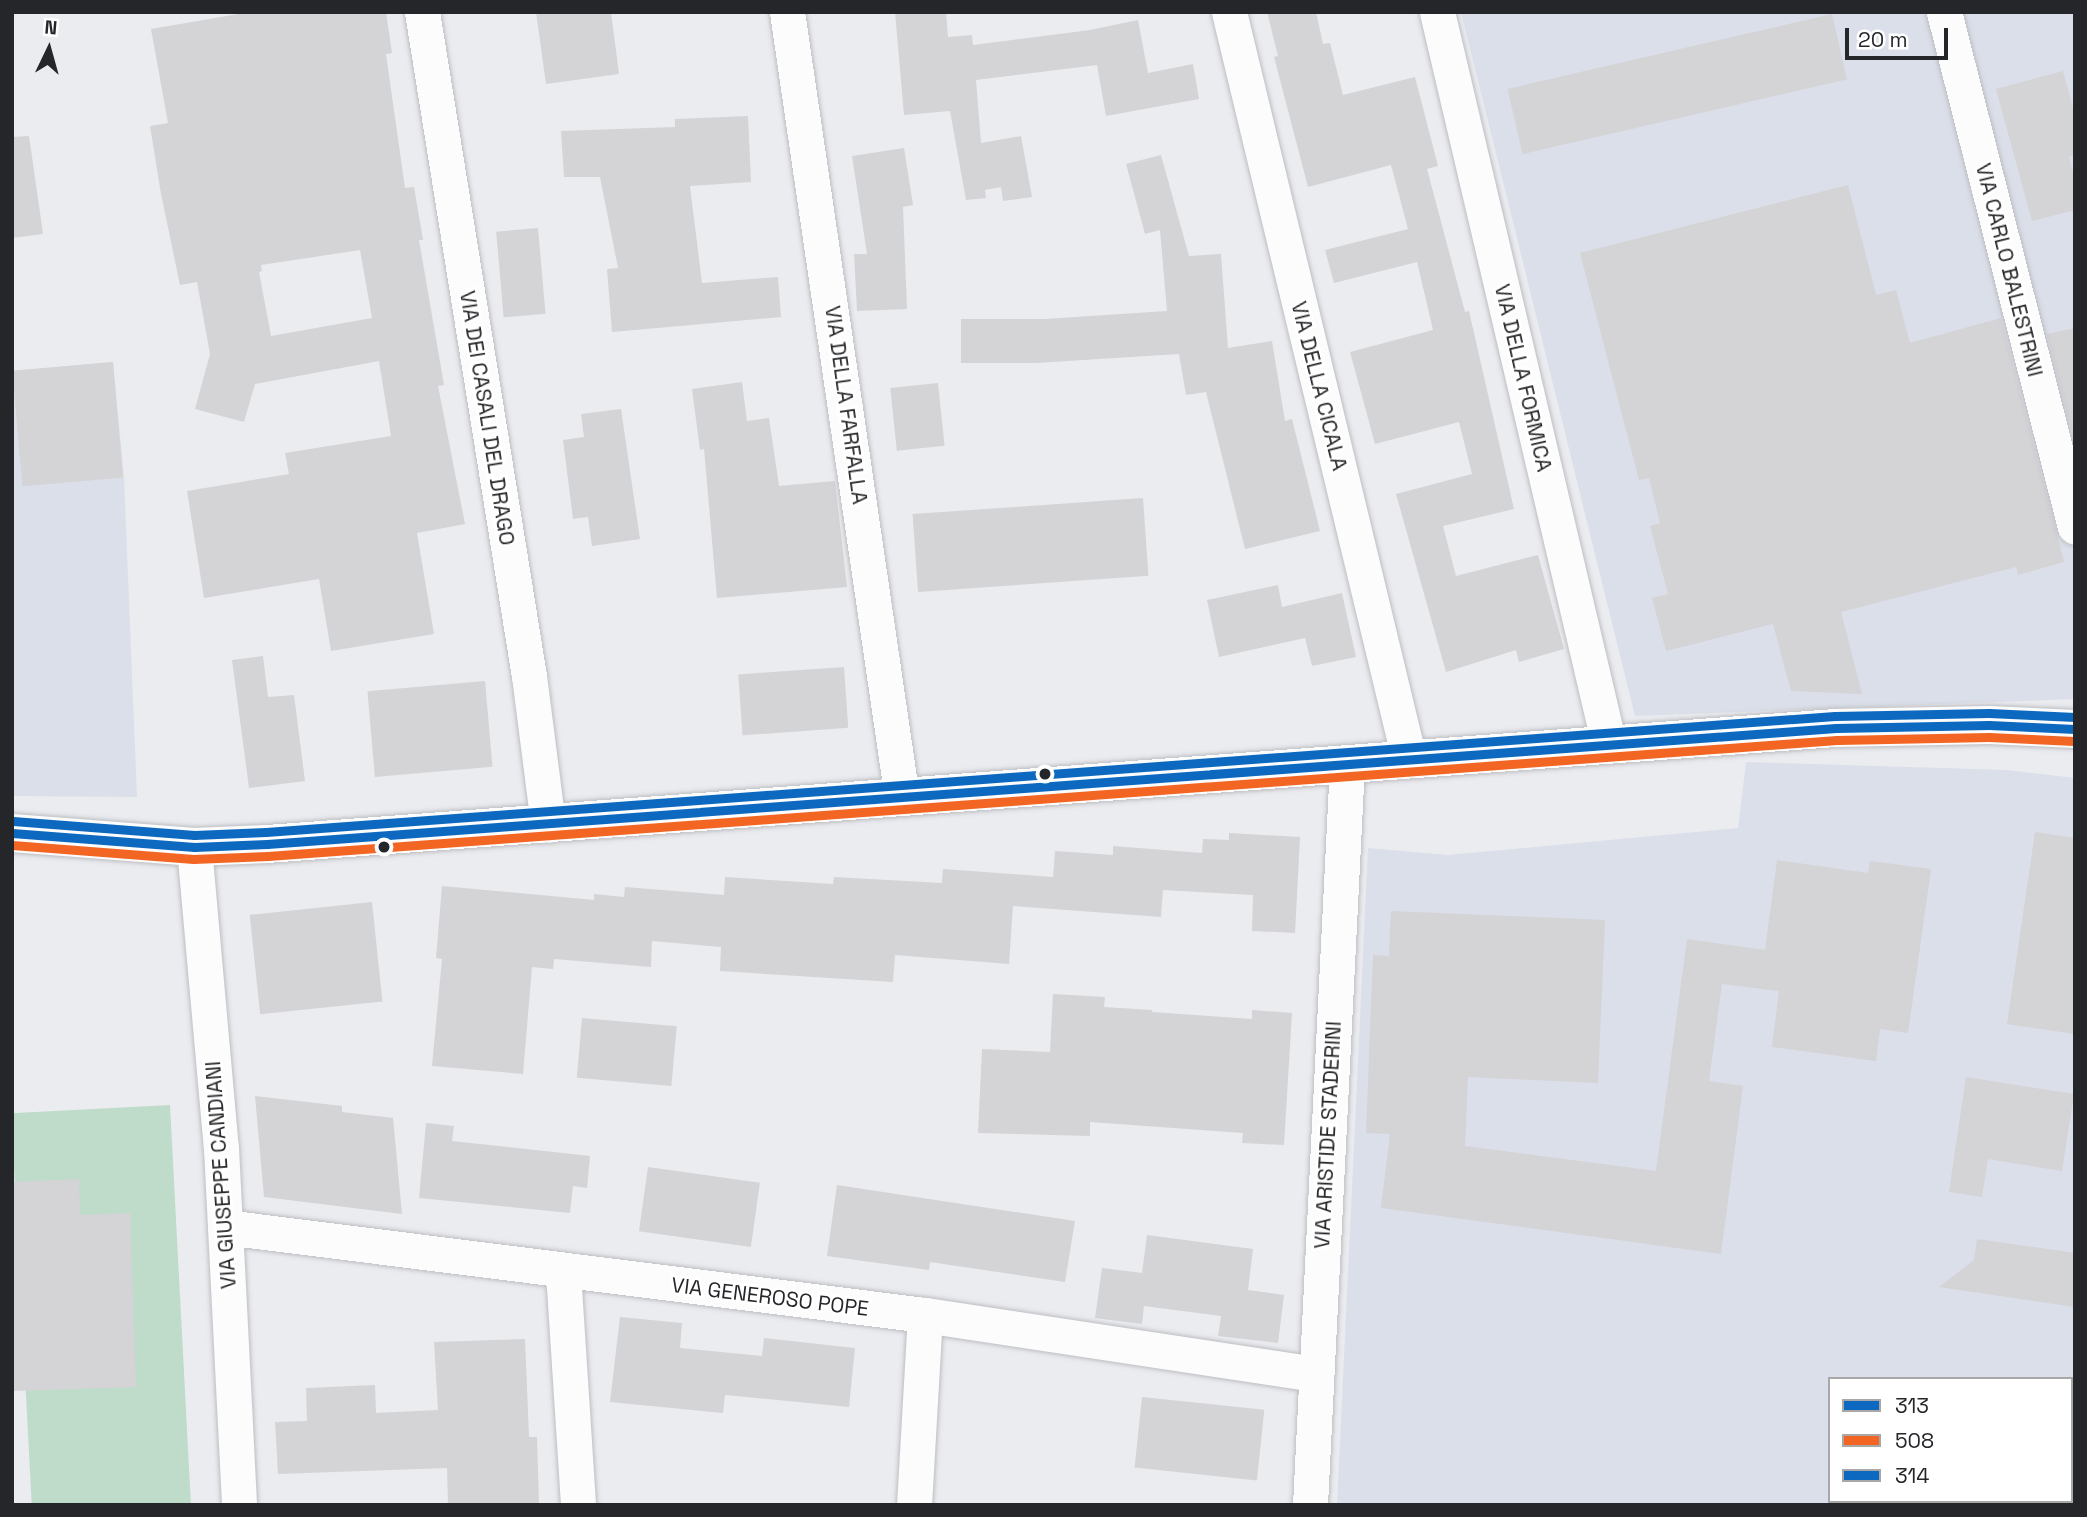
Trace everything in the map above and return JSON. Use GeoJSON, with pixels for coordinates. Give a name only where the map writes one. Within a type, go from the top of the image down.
{"type":"FeatureCollection","features":[{"type":"Feature","properties":{"kind":"street","name":"VIA DEI CASALI DEL DRAGO"},"geometry":{"type":"LineString","coordinates":[[422,12],[525,650],[548,825]]}},
{"type":"Feature","properties":{"kind":"street","name":"VIA DELLA FARFALLA"},"geometry":{"type":"LineString","coordinates":[[787,12],[902,798]]}},
{"type":"Feature","properties":{"kind":"street","name":"VIA DELLA CICALA"},"geometry":{"type":"LineString","coordinates":[[1230,12],[1409,759]]}},
{"type":"Feature","properties":{"kind":"street","name":"VIA DELLA FORMICA"},"geometry":{"type":"LineString","coordinates":[[1437,12],[1609,745]]}},
{"type":"Feature","properties":{"kind":"street","name":"VIA CARLO BALESTRINI"},"geometry":{"type":"LineString","coordinates":[[1944,12],[2075,527]]}},
{"type":"Feature","properties":{"kind":"street"},"geometry":{"type":"LineString","coordinates":[[12,833],[194,847],[348,840],[1874,726],[1989,725],[2075,729]]}},
{"type":"Feature","properties":{"kind":"street","name":"VIA ARISTIDE STADERINI"},"geometry":{"type":"LineString","coordinates":[[1310,1505],[1314,1374],[1348,765]]}},
{"type":"Feature","properties":{"kind":"street","name":"VIA GIUSEPPE CANDIANI"},"geometry":{"type":"LineString","coordinates":[[194,847],[221,1148],[239,1505]]}},
{"type":"Feature","properties":{"kind":"street","name":"VIA GENEROSO POPE"},"geometry":{"type":"LineString","coordinates":[[225,1227],[564,1272],[925,1315],[1314,1374]]}},
{"type":"Feature","properties":{"kind":"street"},"geometry":{"type":"LineString","coordinates":[[564,1272],[578,1505]]}},
{"type":"Feature","properties":{"kind":"street"},"geometry":{"type":"LineString","coordinates":[[914,1505],[925,1315]]}},
{"type":"Feature","properties":{"kind":"shaded area"},"geometry":{"type":"Polygon","coordinates":[[[1461,12],[2075,12],[2075,699],[1635,716],[1461,12]]]}},
{"type":"Feature","properties":{"kind":"shaded area"},"geometry":{"type":"Polygon","coordinates":[[[113,362],[124,477],[137,797],[12,796],[12,371],[113,362]]]}},
{"type":"Feature","properties":{"kind":"shaded area"},"geometry":{"type":"Polygon","coordinates":[[[1746,762],[2007,770],[2075,778],[2075,1505],[1337,1505],[1368,848],[1448,855],[1738,828],[1746,762]]]}},
{"type":"Feature","properties":{"kind":"green space"},"geometry":{"type":"Polygon","coordinates":[[[170,1105],[191,1504],[32,1505],[12,1113],[170,1105]]]}},
{"type":"Feature","properties":{"kind":"building"},"geometry":{"type":"Polygon","coordinates":[[[250,12],[386,12],[392,53],[386,54],[405,188],[414,187],[423,240],[419,240],[444,385],[438,386],[465,524],[417,533],[434,634],[331,651],[319,579],[204,598],[187,491],[289,474],[285,453],[391,436],[379,361],[255,384],[244,422],[195,409],[210,354],[197,282],[180,285],[161,194],[150,126],[168,123],[151,29],[250,12]],[[360,250],[261,265],[262,271],[259,272],[271,336],[372,318],[360,250]]]}},
{"type":"Feature","properties":{"kind":"building"},"geometry":{"type":"Polygon","coordinates":[[[536,12],[611,12],[619,74],[546,84],[536,12]]]}},
{"type":"Feature","properties":{"kind":"building"},"geometry":{"type":"Polygon","coordinates":[[[895,12],[946,12],[948,37],[972,35],[973,45],[1090,30],[1138,20],[1148,73],[1193,64],[1199,99],[1106,116],[1097,65],[976,80],[981,143],[1021,136],[1032,197],[1003,201],[1001,187],[985,190],[986,198],[966,200],[950,111],[904,115],[895,12]]]}},
{"type":"Feature","properties":{"kind":"building"},"geometry":{"type":"Polygon","coordinates":[[[1267,12],[1316,12],[1323,44],[1330,43],[1343,95],[1415,77],[1438,166],[1427,169],[1465,312],[1469,311],[1514,509],[1443,526],[1456,576],[1538,555],[1564,649],[1519,662],[1516,650],[1446,672],[1396,494],[1472,474],[1459,422],[1375,444],[1350,352],[1433,330],[1417,262],[1334,283],[1325,250],[1408,229],[1391,165],[1308,187],[1274,57],[1278,56],[1267,12]]]}},
{"type":"Feature","properties":{"kind":"building"},"geometry":{"type":"Polygon","coordinates":[[[1832,14],[1847,79],[1523,154],[1508,89],[1832,14]]]}},
{"type":"Feature","properties":{"kind":"building"},"geometry":{"type":"Polygon","coordinates":[[[2063,71],[2075,115],[2075,155],[2069,157],[2075,179],[2075,210],[2032,221],[1996,89],[2063,71]]]}},
{"type":"Feature","properties":{"kind":"building"},"geometry":{"type":"Polygon","coordinates":[[[748,116],[751,182],[690,186],[702,283],[778,277],[781,317],[612,332],[607,269],[618,268],[600,177],[564,177],[561,131],[675,127],[675,119],[748,116]]]}},
{"type":"Feature","properties":{"kind":"building"},"geometry":{"type":"Polygon","coordinates":[[[29,136],[43,234],[12,238],[12,137],[29,136]]]}},
{"type":"Feature","properties":{"kind":"building"},"geometry":{"type":"Polygon","coordinates":[[[904,148],[913,205],[903,207],[907,309],[857,311],[854,254],[867,254],[852,156],[904,148]]]}},
{"type":"Feature","properties":{"kind":"building"},"geometry":{"type":"Polygon","coordinates":[[[1161,155],[1189,256],[1221,254],[1228,348],[1272,341],[1285,421],[1292,419],[1320,531],[1245,549],[1206,392],[1186,395],[1179,354],[1036,363],[961,363],[961,319],[1045,319],[1167,311],[1160,230],[1145,234],[1126,164],[1161,155]]]}},
{"type":"Feature","properties":{"kind":"building"},"geometry":{"type":"Polygon","coordinates":[[[1848,185],[1876,295],[1896,290],[1910,343],[2001,318],[2064,562],[2018,575],[2016,567],[1841,612],[1862,694],[1791,691],[1773,624],[1666,651],[1652,598],[1668,594],[1650,526],[1660,523],[1649,478],[1639,480],[1580,253],[1848,185]]]}},
{"type":"Feature","properties":{"kind":"building"},"geometry":{"type":"Polygon","coordinates":[[[538,228],[545,314],[504,317],[496,232],[538,228]]]}},
{"type":"Feature","properties":{"kind":"building"},"geometry":{"type":"Polygon","coordinates":[[[2075,328],[2075,444],[2047,334],[2075,328]]]}},
{"type":"Feature","properties":{"kind":"building"},"geometry":{"type":"Polygon","coordinates":[[[113,362],[123,478],[22,486],[12,371],[113,362]]]}},
{"type":"Feature","properties":{"kind":"building"},"geometry":{"type":"Polygon","coordinates":[[[742,382],[747,421],[769,418],[779,486],[835,481],[847,587],[717,598],[704,449],[700,450],[692,389],[742,382]]]}},
{"type":"Feature","properties":{"kind":"building"},"geometry":{"type":"Polygon","coordinates":[[[938,383],[945,446],[897,451],[890,388],[938,383]]]}},
{"type":"Feature","properties":{"kind":"building"},"geometry":{"type":"Polygon","coordinates":[[[621,409],[640,539],[592,546],[588,517],[573,519],[563,440],[584,437],[581,414],[621,409]]]}},
{"type":"Feature","properties":{"kind":"building"},"geometry":{"type":"Polygon","coordinates":[[[1143,498],[1148,576],[918,592],[913,514],[1143,498]]]}},
{"type":"Feature","properties":{"kind":"building"},"geometry":{"type":"Polygon","coordinates":[[[1278,585],[1282,607],[1342,593],[1356,657],[1312,666],[1305,638],[1219,657],[1207,600],[1278,585]]]}},
{"type":"Feature","properties":{"kind":"building"},"geometry":{"type":"Polygon","coordinates":[[[263,656],[268,697],[294,695],[305,781],[249,788],[232,660],[263,656]]]}},
{"type":"Feature","properties":{"kind":"building"},"geometry":{"type":"Polygon","coordinates":[[[844,667],[848,728],[743,735],[738,674],[844,667]]]}},
{"type":"Feature","properties":{"kind":"building"},"geometry":{"type":"Polygon","coordinates":[[[485,681],[492,767],[375,777],[367,691],[485,681]]]}},
{"type":"Feature","properties":{"kind":"building"},"geometry":{"type":"Polygon","coordinates":[[[2035,832],[2075,838],[2075,1034],[2007,1024],[2035,832]]]}},
{"type":"Feature","properties":{"kind":"building"},"geometry":{"type":"Polygon","coordinates":[[[1229,833],[1300,837],[1295,933],[1252,931],[1253,895],[1163,890],[1161,917],[1013,906],[1009,964],[895,955],[893,982],[720,971],[721,947],[652,941],[651,967],[554,959],[553,969],[532,967],[523,1074],[432,1066],[442,959],[436,958],[442,886],[594,900],[594,894],[624,897],[625,887],[724,895],[725,877],[833,884],[834,877],[942,883],[943,869],[1053,877],[1055,851],[1113,855],[1113,846],[1202,853],[1203,839],[1229,840],[1229,833]]]}},
{"type":"Feature","properties":{"kind":"building"},"geometry":{"type":"Polygon","coordinates":[[[1777,860],[1868,873],[1870,861],[1931,869],[1908,1033],[1880,1029],[1876,1061],[1772,1047],[1779,991],[1722,984],[1709,1081],[1743,1086],[1721,1254],[1381,1208],[1390,1134],[1366,1133],[1373,955],[1389,956],[1391,911],[1605,920],[1598,1083],[1468,1077],[1465,1146],[1656,1171],[1687,939],[1765,950],[1777,860]]]}},
{"type":"Feature","properties":{"kind":"building"},"geometry":{"type":"Polygon","coordinates":[[[372,902],[382,1001],[260,1014],[250,915],[372,902]]]}},
{"type":"Feature","properties":{"kind":"building"},"geometry":{"type":"Polygon","coordinates":[[[1053,994],[1105,997],[1104,1007],[1152,1012],[1252,1019],[1252,1010],[1292,1013],[1284,1145],[1242,1143],[1243,1133],[1090,1122],[1090,1136],[978,1133],[982,1049],[1050,1052],[1053,994]]]}},
{"type":"Feature","properties":{"kind":"building"},"geometry":{"type":"Polygon","coordinates":[[[582,1018],[677,1026],[671,1086],[577,1078],[582,1018]]]}},
{"type":"Feature","properties":{"kind":"building"},"geometry":{"type":"Polygon","coordinates":[[[1966,1077],[2074,1094],[2062,1171],[1988,1159],[1982,1197],[1949,1192],[1966,1077]]]}},
{"type":"Feature","properties":{"kind":"building"},"geometry":{"type":"Polygon","coordinates":[[[255,1096],[342,1106],[342,1112],[393,1118],[402,1214],[264,1197],[255,1096]]]}},
{"type":"Feature","properties":{"kind":"building"},"geometry":{"type":"Polygon","coordinates":[[[426,1123],[454,1126],[452,1141],[590,1156],[587,1188],[573,1186],[570,1213],[419,1198],[426,1123]]]}},
{"type":"Feature","properties":{"kind":"building"},"geometry":{"type":"Polygon","coordinates":[[[648,1167],[760,1183],[751,1247],[639,1231],[648,1167]]]}},
{"type":"Feature","properties":{"kind":"building"},"geometry":{"type":"Polygon","coordinates":[[[79,1179],[80,1215],[130,1213],[136,1387],[12,1391],[13,1182],[79,1179]]]}},
{"type":"Feature","properties":{"kind":"building"},"geometry":{"type":"Polygon","coordinates":[[[837,1185],[1075,1221],[1065,1282],[930,1262],[929,1270],[827,1256],[837,1185]]]}},
{"type":"Feature","properties":{"kind":"building"},"geometry":{"type":"Polygon","coordinates":[[[1147,1235],[1253,1249],[1248,1290],[1284,1295],[1278,1343],[1218,1336],[1221,1316],[1144,1306],[1142,1324],[1095,1318],[1102,1268],[1142,1273],[1147,1235]]]}},
{"type":"Feature","properties":{"kind":"building"},"geometry":{"type":"Polygon","coordinates":[[[1977,1239],[2075,1253],[2075,1307],[1939,1287],[1974,1260],[1977,1239]]]}},
{"type":"Feature","properties":{"kind":"building"},"geometry":{"type":"Polygon","coordinates":[[[620,1317],[682,1323],[680,1348],[762,1356],[764,1338],[855,1348],[849,1407],[725,1395],[723,1413],[610,1402],[620,1317]]]}},
{"type":"Feature","properties":{"kind":"building"},"geometry":{"type":"Polygon","coordinates":[[[525,1339],[529,1437],[537,1437],[539,1505],[448,1505],[447,1468],[278,1474],[275,1422],[307,1421],[306,1388],[375,1385],[376,1413],[438,1410],[434,1342],[525,1339]]]}},
{"type":"Feature","properties":{"kind":"building"},"geometry":{"type":"Polygon","coordinates":[[[1142,1397],[1264,1410],[1257,1480],[1135,1468],[1142,1397]]]}},
{"type":"Feature","properties":{"kind":"transit line","name":"314"},"geometry":{"type":"LineString","coordinates":[[13,821],[194,835],[266,832],[1835,716],[1989,713],[2075,717]]}},
{"type":"Feature","properties":{"kind":"transit line","name":"313"},"geometry":{"type":"LineString","coordinates":[[12,833],[194,847],[267,844],[1836,728],[1989,725],[2075,729]]}},
{"type":"Feature","properties":{"kind":"transit line","name":"508"},"geometry":{"type":"LineString","coordinates":[[12,845],[193,859],[268,856],[1837,740],[1989,737],[2074,741]]}}]}
